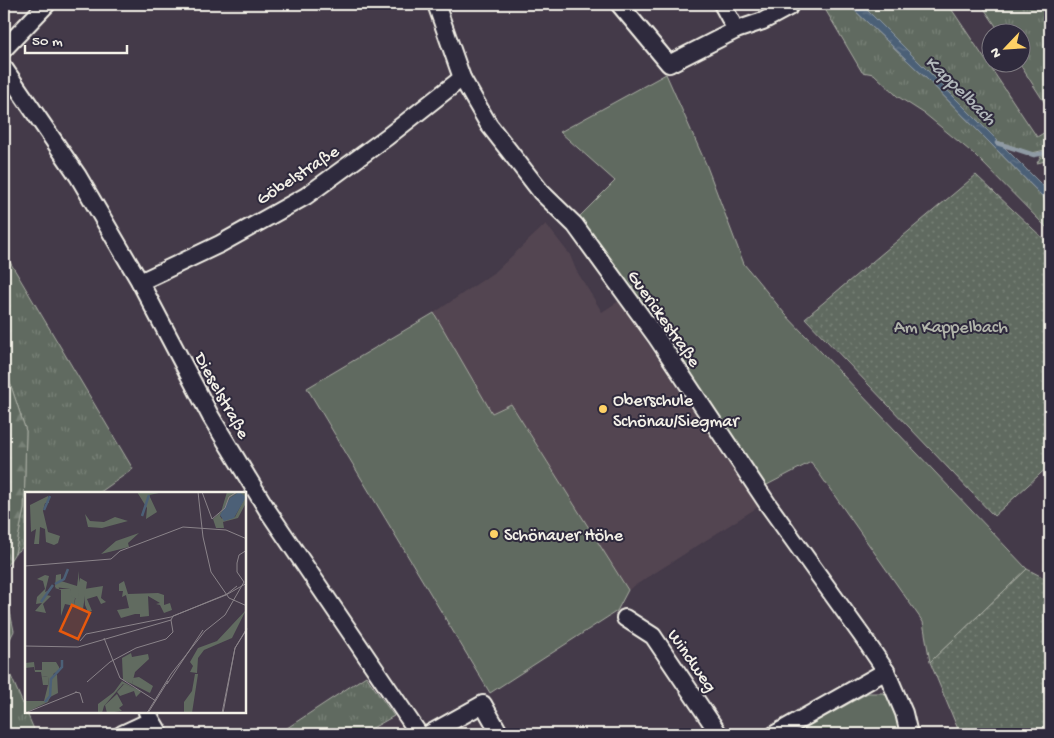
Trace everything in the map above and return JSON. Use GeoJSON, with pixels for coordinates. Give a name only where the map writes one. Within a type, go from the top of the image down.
{"type":"FeatureCollection","features":[{"type":"Feature","properties":{"kind":"street"},"geometry":{"type":"LineString","coordinates":[[4,49],[47,4]]}},
{"type":"Feature","properties":{"kind":"street","name":"Guerickestraße"},"geometry":{"type":"LineString","coordinates":[[436,4],[462,78],[489,125],[510,155],[541,192],[575,225],[656,338],[769,506],[886,671],[904,713],[909,734]]}},
{"type":"Feature","properties":{"kind":"street"},"geometry":{"type":"LineString","coordinates":[[619,4],[669,64],[736,30],[763,21],[789,7],[790,4]]}},
{"type":"Feature","properties":{"kind":"street"},"geometry":{"type":"LineString","coordinates":[[722,4],[736,30]]}},
{"type":"Feature","properties":{"kind":"street","name":"Dieselstraße"},"geometry":{"type":"LineString","coordinates":[[4,68],[78,176],[140,282],[211,417],[268,511],[419,734]]}},
{"type":"Feature","properties":{"kind":"street","name":"Göbelstraße"},"geometry":{"type":"LineString","coordinates":[[140,282],[220,244],[306,196],[387,138],[462,78]]}},
{"type":"Feature","properties":{"kind":"street","name":"Windweg"},"geometry":{"type":"LineString","coordinates":[[625,618],[653,636],[719,734]]}},
{"type":"Feature","properties":{"kind":"street"},"geometry":{"type":"LineString","coordinates":[[775,734],[886,671]]}},
{"type":"Feature","properties":{"kind":"street"},"geometry":{"type":"LineString","coordinates":[[429,734],[483,704],[500,734]]}},
{"type":"Feature","properties":{"kind":"street"},"geometry":{"type":"LineString","coordinates":[[122,734],[152,722]]}},
{"type":"Feature","properties":{"kind":"shaded area","name":"Oberschule Schönau/Siegmar"},"geometry":{"type":"Polygon","coordinates":[[[546,224],[570,255],[576,270],[602,312],[619,301],[758,507],[628,590],[511,404],[492,413],[434,313],[496,271],[546,224]]]}},
{"type":"Feature","properties":{"kind":"green space"},"geometry":{"type":"Polygon","coordinates":[[[822,4],[848,4],[928,80],[1050,204],[1050,231],[975,155],[925,114],[897,96],[874,74],[862,72],[822,4]]]}},
{"type":"Feature","properties":{"kind":"green space"},"geometry":{"type":"Polygon","coordinates":[[[860,4],[948,4],[982,55],[982,72],[994,72],[1037,137],[1050,129],[1050,160],[1037,163],[1045,150],[1032,153],[997,141],[860,4]]]}},
{"type":"Feature","properties":{"kind":"green space"},"geometry":{"type":"Polygon","coordinates":[[[981,4],[1050,4],[1050,111],[1025,72],[1032,72],[1032,22],[993,22],[981,4]]]}},
{"type":"Feature","properties":{"kind":"green space"},"geometry":{"type":"Polygon","coordinates":[[[666,74],[706,164],[744,264],[785,314],[1027,569],[930,662],[923,622],[811,462],[765,486],[712,415],[660,329],[578,218],[615,181],[560,132],[666,74]]]}},
{"type":"Feature","properties":{"kind":"green space","name":"Am Kappelbach"},"geometry":{"type":"Polygon","coordinates":[[[976,175],[1050,245],[1050,465],[994,516],[805,318],[976,175]]]}},
{"type":"Feature","properties":{"kind":"green space"},"geometry":{"type":"Polygon","coordinates":[[[4,252],[133,469],[100,492],[25,492],[25,546],[15,553],[24,509],[26,431],[4,365],[4,252]]]}},
{"type":"Feature","properties":{"kind":"green space","name":"Schönauer Höhe"},"geometry":{"type":"Polygon","coordinates":[[[434,313],[492,413],[511,404],[628,590],[617,611],[490,693],[307,388],[434,313]]]}},
{"type":"Feature","properties":{"kind":"green space"},"geometry":{"type":"Polygon","coordinates":[[[4,365],[26,431],[24,509],[15,553],[4,570],[4,365]]]}},
{"type":"Feature","properties":{"kind":"green space"},"geometry":{"type":"Polygon","coordinates":[[[1027,569],[1050,581],[1050,734],[960,734],[930,662],[1027,569]]]}},
{"type":"Feature","properties":{"kind":"green space"},"geometry":{"type":"Polygon","coordinates":[[[4,583],[14,631],[4,651],[4,583]]]}},
{"type":"Feature","properties":{"kind":"green space"},"geometry":{"type":"Polygon","coordinates":[[[4,660],[25,709],[25,713],[27,713],[36,734],[4,734],[4,660]]]}},
{"type":"Feature","properties":{"kind":"green space"},"geometry":{"type":"Polygon","coordinates":[[[366,676],[394,716],[362,734],[278,734],[366,676]]]}},
{"type":"Feature","properties":{"kind":"green space"},"geometry":{"type":"Polygon","coordinates":[[[868,693],[884,693],[896,708],[901,734],[794,734],[868,693]]]}},
{"type":"Feature","properties":{"kind":"water"},"geometry":{"type":"Polygon","coordinates":[[[848,4],[861,4],[1050,193],[1050,204],[928,80],[848,4]]]}},
{"type":"Feature","properties":{"kind":"waterway"},"geometry":{"type":"LineString","coordinates":[[997,143],[1034,155],[1050,152]]}},
{"type":"Feature","properties":{"kind":"place","name":"Oberschule Schönau/Siegmar"},"geometry":{"type":"Point","coordinates":[603,409]}},
{"type":"Feature","properties":{"kind":"place","name":"Schönauer Höhe"},"geometry":{"type":"Point","coordinates":[494,534]}},
{"type":"Feature","properties":{"kind":"water label","name":"Kappelbach"},"geometry":{"type":"Point","coordinates":[962,89]}}]}
